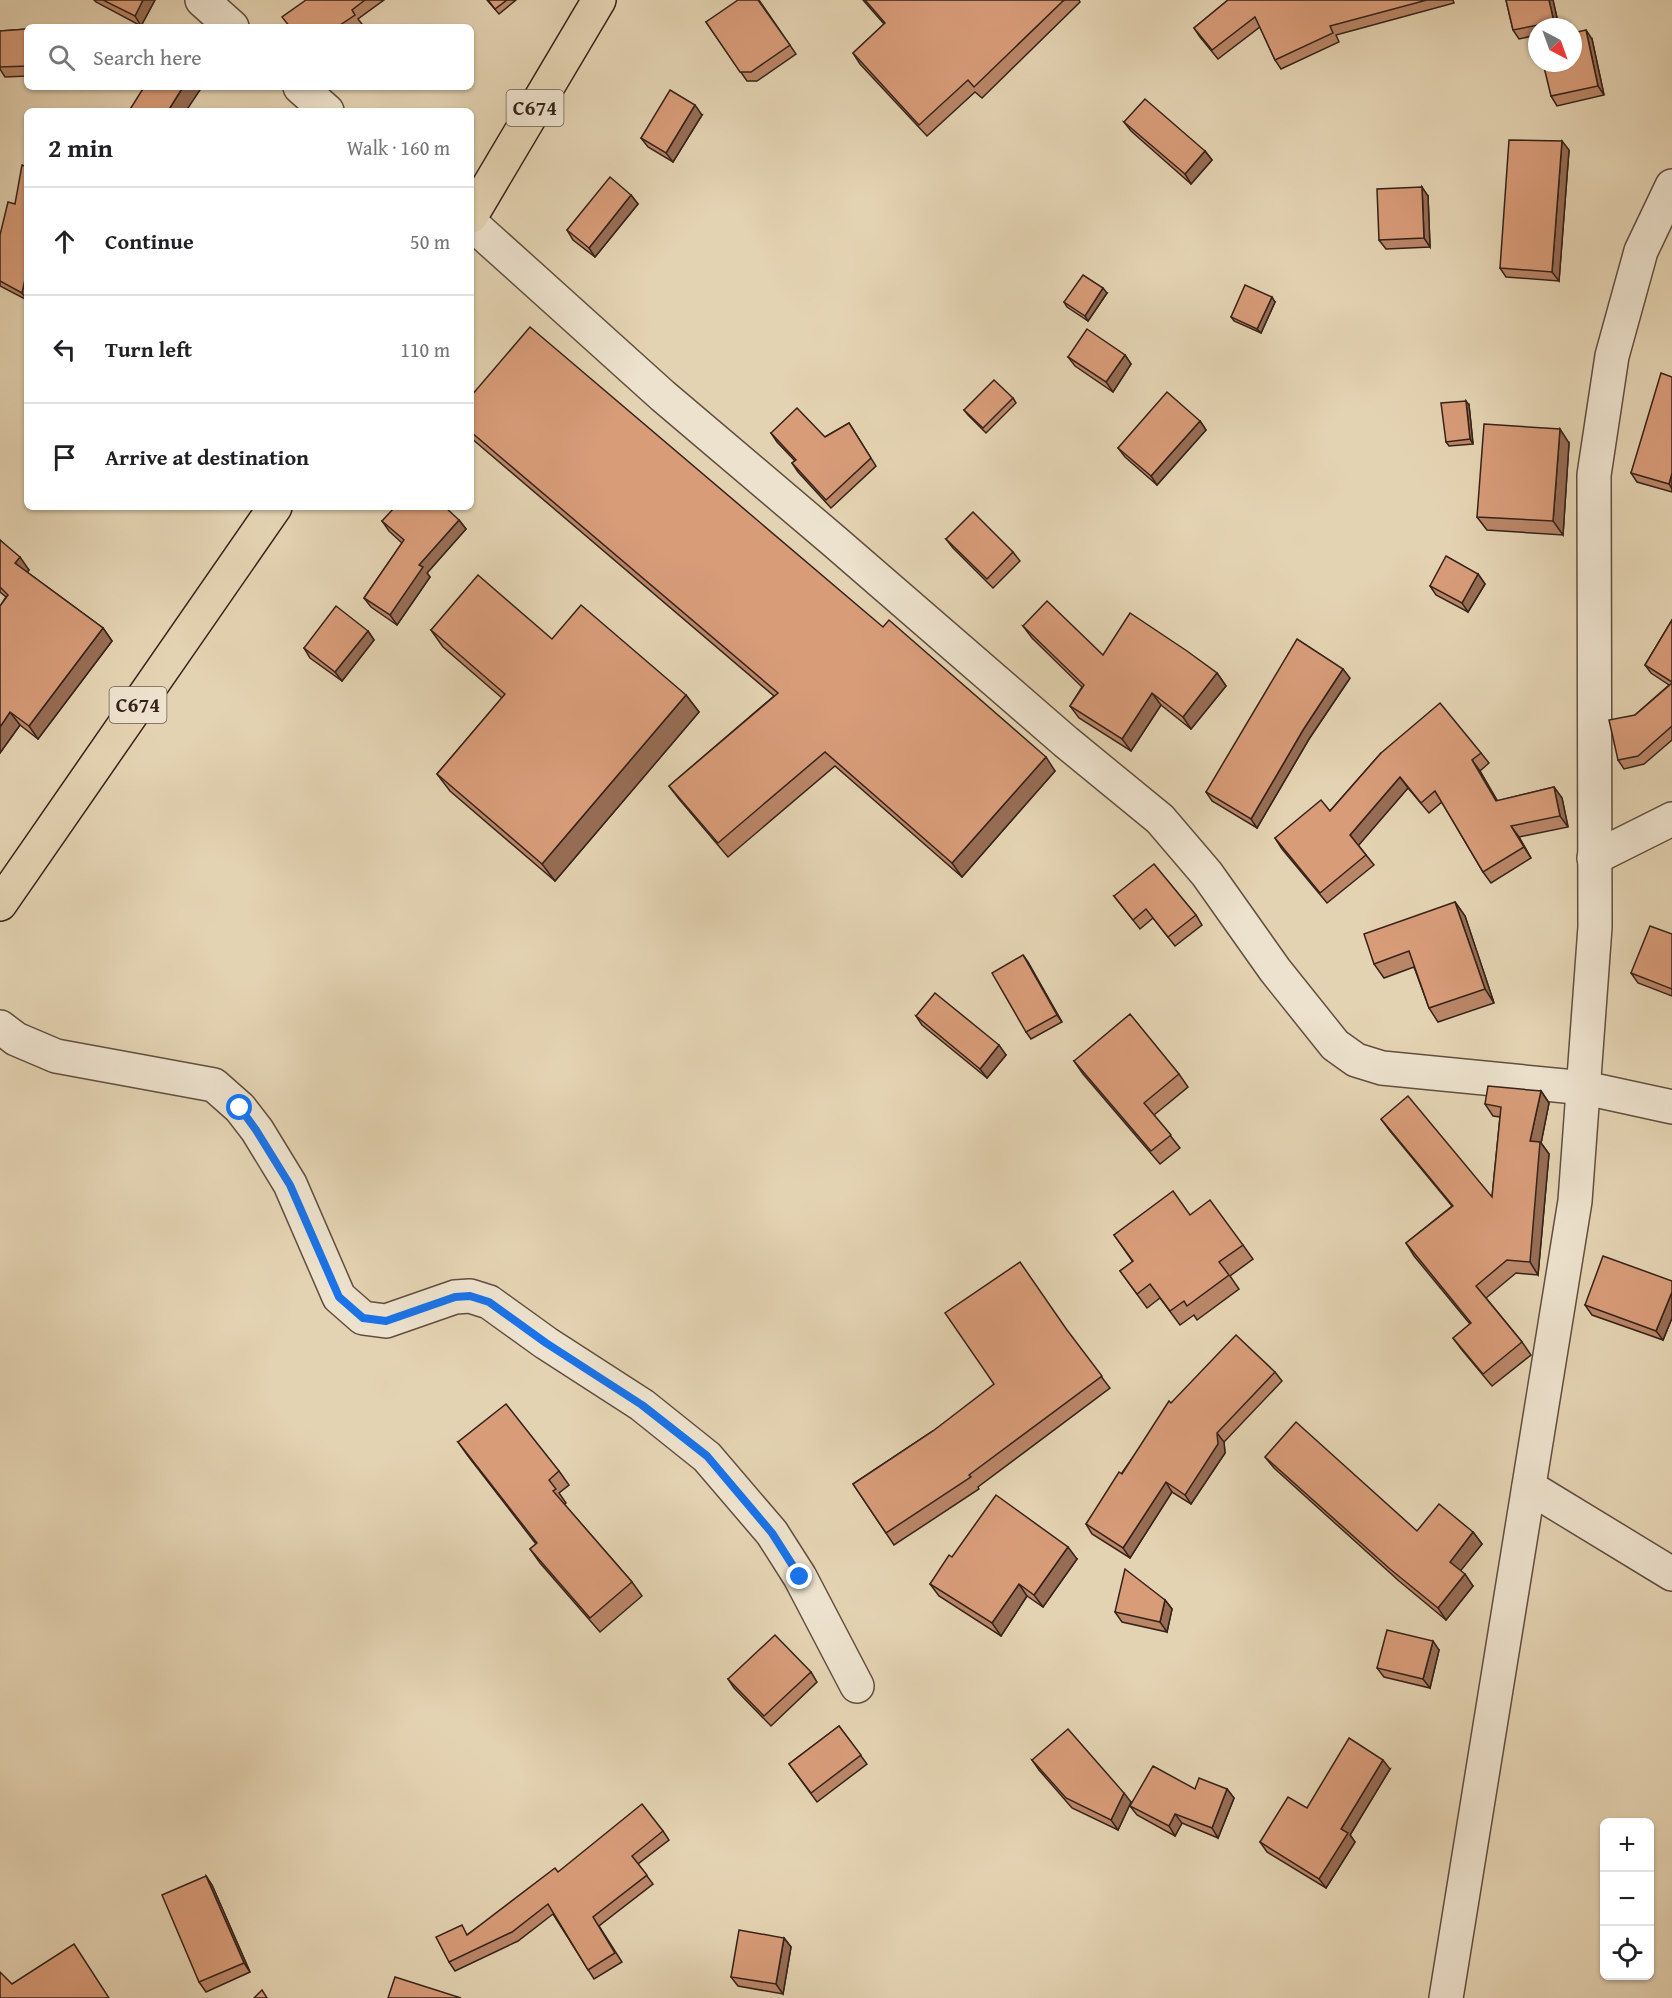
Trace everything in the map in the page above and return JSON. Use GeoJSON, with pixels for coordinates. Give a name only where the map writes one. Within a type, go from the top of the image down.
{"type":"FeatureCollection","features":[{"type":"Feature","properties":{"kind":"main road","name":"C674"},"geometry":{"type":"LineString","coordinates":[[474,211],[599,0]]}},
{"type":"Feature","properties":{"kind":"main road","name":"C674"},"geometry":{"type":"LineString","coordinates":[[0,904],[273,510]]}},
{"type":"Feature","properties":{"kind":"street"},"geometry":{"type":"LineString","coordinates":[[202,0],[229,24]]}},
{"type":"Feature","properties":{"kind":"street"},"geometry":{"type":"LineString","coordinates":[[303,90],[324,108]]}},
{"type":"Feature","properties":{"kind":"street"},"geometry":{"type":"LineString","coordinates":[[1446,1998],[1575,1201],[1595,927],[1594,475],[1612,356],[1641,251],[1672,186]]}},
{"type":"Feature","properties":{"kind":"street"},"geometry":{"type":"LineString","coordinates":[[474,226],[663,396],[1065,742],[1160,819],[1207,874],[1275,970],[1335,1045],[1356,1060],[1382,1068],[1585,1088],[1672,1107]]}},
{"type":"Feature","properties":{"kind":"street"},"geometry":{"type":"LineString","coordinates":[[1594,858],[1672,819]]}},
{"type":"Feature","properties":{"kind":"street"},"geometry":{"type":"LineString","coordinates":[[0,1027],[16,1039],[56,1056],[214,1085],[240,1108],[256,1130],[290,1185],[339,1297],[363,1318],[386,1321],[455,1297],[470,1296],[489,1302],[546,1343],[642,1405],[707,1456],[772,1533],[800,1577],[857,1686]]}},
{"type":"Feature","properties":{"kind":"street"},"geometry":{"type":"LineString","coordinates":[[1529,1487],[1672,1574]]}},
{"type":"Feature","properties":{"kind":"building"},"geometry":{"type":"Polygon","coordinates":[[[103,0],[143,0],[135,16],[103,0]]]}},
{"type":"Feature","properties":{"kind":"building"},"geometry":{"type":"Polygon","coordinates":[[[306,0],[365,0],[352,10],[355,15],[342,24],[288,24],[282,17],[306,0]]]}},
{"type":"Feature","properties":{"kind":"building"},"geometry":{"type":"Polygon","coordinates":[[[488,0],[507,0],[495,9],[488,0]]]}},
{"type":"Feature","properties":{"kind":"building"},"geometry":{"type":"Polygon","coordinates":[[[738,0],[758,0],[790,45],[751,72],[740,72],[706,22],[738,0]]]}},
{"type":"Feature","properties":{"kind":"building"},"geometry":{"type":"Polygon","coordinates":[[[865,0],[1064,0],[974,87],[968,80],[919,125],[853,53],[885,23],[865,0]]]}},
{"type":"Feature","properties":{"kind":"building"},"geometry":{"type":"Polygon","coordinates":[[[1228,0],[1427,0],[1330,26],[1333,33],[1275,60],[1255,17],[1212,50],[1194,28],[1228,0]]]}},
{"type":"Feature","properties":{"kind":"building"},"geometry":{"type":"Polygon","coordinates":[[[1506,0],[1549,0],[1553,18],[1528,18],[1528,27],[1513,30],[1506,0]]]}},
{"type":"Feature","properties":{"kind":"building"},"geometry":{"type":"Polygon","coordinates":[[[24,29],[24,66],[0,67],[0,31],[24,29]]]}},
{"type":"Feature","properties":{"kind":"building"},"geometry":{"type":"Polygon","coordinates":[[[1586,30],[1598,86],[1551,96],[1545,72],[1582,72],[1582,31],[1586,30]]]}},
{"type":"Feature","properties":{"kind":"building"},"geometry":{"type":"Polygon","coordinates":[[[142,90],[181,90],[170,108],[131,108],[142,90]]]}},
{"type":"Feature","properties":{"kind":"building"},"geometry":{"type":"Polygon","coordinates":[[[670,90],[695,105],[666,153],[641,138],[670,90]]]}},
{"type":"Feature","properties":{"kind":"building"},"geometry":{"type":"Polygon","coordinates":[[[1145,99],[1205,151],[1185,174],[1124,122],[1145,99]]]}},
{"type":"Feature","properties":{"kind":"building"},"geometry":{"type":"Polygon","coordinates":[[[1509,140],[1562,141],[1552,272],[1500,268],[1509,140]]]}},
{"type":"Feature","properties":{"kind":"building"},"geometry":{"type":"Polygon","coordinates":[[[22,165],[24,166],[24,284],[22,293],[0,281],[0,235],[8,202],[15,204],[22,165]]]}},
{"type":"Feature","properties":{"kind":"building"},"geometry":{"type":"Polygon","coordinates":[[[610,177],[631,195],[589,248],[567,230],[610,177]]]}},
{"type":"Feature","properties":{"kind":"building"},"geometry":{"type":"Polygon","coordinates":[[[1422,187],[1424,238],[1379,240],[1377,189],[1422,187]]]}},
{"type":"Feature","properties":{"kind":"building"},"geometry":{"type":"Polygon","coordinates":[[[1083,275],[1103,288],[1085,316],[1064,302],[1083,275]]]}},
{"type":"Feature","properties":{"kind":"building"},"geometry":{"type":"Polygon","coordinates":[[[1245,285],[1272,297],[1257,329],[1231,317],[1245,285]]]}},
{"type":"Feature","properties":{"kind":"building"},"geometry":{"type":"Polygon","coordinates":[[[530,327],[883,627],[889,620],[1046,757],[952,863],[825,752],[718,843],[669,786],[778,693],[474,435],[474,392],[530,327]]]}},
{"type":"Feature","properties":{"kind":"building"},"geometry":{"type":"Polygon","coordinates":[[[1087,329],[1125,355],[1106,382],[1068,357],[1087,329]]]}},
{"type":"Feature","properties":{"kind":"building"},"geometry":{"type":"Polygon","coordinates":[[[1661,373],[1672,377],[1672,473],[1669,484],[1631,473],[1661,373]]]}},
{"type":"Feature","properties":{"kind":"building"},"geometry":{"type":"Polygon","coordinates":[[[994,380],[1013,398],[983,428],[964,410],[994,380]]]}},
{"type":"Feature","properties":{"kind":"building"},"geometry":{"type":"Polygon","coordinates":[[[1167,392],[1200,421],[1151,476],[1118,448],[1167,392]]]}},
{"type":"Feature","properties":{"kind":"building"},"geometry":{"type":"Polygon","coordinates":[[[1466,401],[1470,439],[1446,442],[1441,403],[1466,401]]]}},
{"type":"Feature","properties":{"kind":"building"},"geometry":{"type":"Polygon","coordinates":[[[797,408],[825,437],[849,423],[871,458],[826,500],[792,463],[796,460],[771,433],[797,408]]]}},
{"type":"Feature","properties":{"kind":"building"},"geometry":{"type":"Polygon","coordinates":[[[1484,424],[1560,429],[1553,521],[1477,517],[1484,424]]]}},
{"type":"Feature","properties":{"kind":"building"},"geometry":{"type":"Polygon","coordinates":[[[392,510],[448,510],[459,520],[419,565],[423,567],[390,615],[364,598],[404,540],[382,521],[392,510]]]}},
{"type":"Feature","properties":{"kind":"building"},"geometry":{"type":"Polygon","coordinates":[[[973,512],[1013,552],[987,579],[946,539],[973,512]]]}},
{"type":"Feature","properties":{"kind":"building"},"geometry":{"type":"Polygon","coordinates":[[[0,540],[20,557],[15,563],[103,628],[29,726],[10,712],[0,727],[0,606],[8,595],[0,587],[0,540]]]}},
{"type":"Feature","properties":{"kind":"building"},"geometry":{"type":"Polygon","coordinates":[[[1446,556],[1478,574],[1462,603],[1430,586],[1446,556]]]}},
{"type":"Feature","properties":{"kind":"building"},"geometry":{"type":"Polygon","coordinates":[[[478,575],[552,639],[581,605],[686,695],[542,864],[437,774],[505,694],[431,630],[478,575]]]}},
{"type":"Feature","properties":{"kind":"building"},"geometry":{"type":"Polygon","coordinates":[[[1047,601],[1103,655],[1130,613],[1217,673],[1183,717],[1152,693],[1122,739],[1070,706],[1084,685],[1023,626],[1047,601]]]}},
{"type":"Feature","properties":{"kind":"building"},"geometry":{"type":"Polygon","coordinates":[[[336,606],[368,631],[335,672],[304,648],[336,606]]]}},
{"type":"Feature","properties":{"kind":"building"},"geometry":{"type":"Polygon","coordinates":[[[1672,620],[1672,682],[1645,665],[1672,620]]]}},
{"type":"Feature","properties":{"kind":"building"},"geometry":{"type":"Polygon","coordinates":[[[1297,639],[1343,669],[1303,730],[1251,819],[1206,792],[1297,639]]]}},
{"type":"Feature","properties":{"kind":"building"},"geometry":{"type":"Polygon","coordinates":[[[1672,683],[1672,726],[1638,756],[1618,760],[1609,720],[1635,715],[1672,683]]]}},
{"type":"Feature","properties":{"kind":"building"},"geometry":{"type":"Polygon","coordinates":[[[1440,703],[1481,753],[1472,760],[1496,801],[1554,787],[1560,816],[1511,826],[1524,847],[1483,872],[1435,791],[1421,803],[1400,777],[1350,835],[1366,855],[1320,893],[1275,838],[1321,800],[1330,811],[1381,753],[1440,703]]]}},
{"type":"Feature","properties":{"kind":"building"},"geometry":{"type":"Polygon","coordinates":[[[1154,864],[1196,915],[1168,937],[1146,909],[1133,920],[1114,896],[1154,864]]]}},
{"type":"Feature","properties":{"kind":"building"},"geometry":{"type":"Polygon","coordinates":[[[1455,902],[1485,989],[1429,1008],[1409,951],[1374,964],[1364,934],[1455,902]]]}},
{"type":"Feature","properties":{"kind":"building"},"geometry":{"type":"Polygon","coordinates":[[[1650,926],[1672,934],[1672,989],[1631,973],[1650,926]]]}},
{"type":"Feature","properties":{"kind":"building"},"geometry":{"type":"Polygon","coordinates":[[[1023,955],[1057,1015],[1026,1032],[992,973],[1023,955]]]}},
{"type":"Feature","properties":{"kind":"building"},"geometry":{"type":"Polygon","coordinates":[[[935,993],[999,1045],[980,1069],[916,1016],[935,993]]]}},
{"type":"Feature","properties":{"kind":"building"},"geometry":{"type":"Polygon","coordinates":[[[1130,1014],[1179,1074],[1144,1103],[1171,1135],[1151,1151],[1074,1061],[1130,1014]]]}},
{"type":"Feature","properties":{"kind":"building"},"geometry":{"type":"Polygon","coordinates":[[[1488,1086],[1541,1091],[1530,1141],[1540,1142],[1530,1262],[1507,1260],[1476,1286],[1522,1342],[1483,1374],[1453,1338],[1471,1323],[1406,1243],[1453,1206],[1381,1119],[1408,1096],[1492,1197],[1501,1107],[1485,1104],[1488,1086]]]}},
{"type":"Feature","properties":{"kind":"building"},"geometry":{"type":"Polygon","coordinates":[[[1173,1191],[1190,1215],[1210,1200],[1243,1245],[1219,1262],[1229,1275],[1187,1306],[1184,1301],[1170,1311],[1150,1284],[1137,1294],[1120,1271],[1133,1261],[1114,1235],[1173,1191]]]}},
{"type":"Feature","properties":{"kind":"building"},"geometry":{"type":"Polygon","coordinates":[[[1603,1256],[1672,1281],[1672,1292],[1656,1331],[1585,1305],[1603,1256]]]}},
{"type":"Feature","properties":{"kind":"building"},"geometry":{"type":"Polygon","coordinates":[[[1020,1262],[1102,1376],[969,1475],[971,1477],[886,1533],[853,1484],[933,1431],[994,1384],[945,1313],[1020,1262]]]}},
{"type":"Feature","properties":{"kind":"building"},"geometry":{"type":"Polygon","coordinates":[[[1236,1335],[1275,1372],[1217,1433],[1218,1444],[1185,1495],[1166,1482],[1123,1548],[1086,1524],[1119,1472],[1122,1474],[1169,1401],[1171,1403],[1236,1335]]]}},
{"type":"Feature","properties":{"kind":"building"},"geometry":{"type":"Polygon","coordinates":[[[506,1404],[559,1471],[549,1480],[556,1489],[553,1491],[632,1582],[590,1618],[530,1549],[537,1543],[458,1442],[506,1404]]]}},
{"type":"Feature","properties":{"kind":"building"},"geometry":{"type":"Polygon","coordinates":[[[1296,1422],[1417,1531],[1439,1504],[1473,1532],[1450,1562],[1465,1574],[1438,1608],[1390,1569],[1265,1457],[1296,1422]]]}},
{"type":"Feature","properties":{"kind":"building"},"geometry":{"type":"Polygon","coordinates":[[[996,1495],[1068,1547],[1034,1595],[1019,1584],[992,1623],[930,1584],[949,1555],[952,1557],[996,1495]]]}},
{"type":"Feature","properties":{"kind":"building"},"geometry":{"type":"Polygon","coordinates":[[[1125,1569],[1165,1600],[1160,1622],[1115,1612],[1125,1569]]]}},
{"type":"Feature","properties":{"kind":"building"},"geometry":{"type":"Polygon","coordinates":[[[1387,1630],[1433,1641],[1423,1679],[1377,1668],[1387,1630]]]}},
{"type":"Feature","properties":{"kind":"building"},"geometry":{"type":"Polygon","coordinates":[[[775,1635],[811,1672],[764,1716],[728,1679],[775,1635]]]}},
{"type":"Feature","properties":{"kind":"building"},"geometry":{"type":"Polygon","coordinates":[[[839,1726],[861,1755],[811,1793],[789,1764],[839,1726]]]}},
{"type":"Feature","properties":{"kind":"building"},"geometry":{"type":"Polygon","coordinates":[[[1068,1729],[1124,1793],[1111,1820],[1066,1798],[1032,1760],[1068,1729]]]}},
{"type":"Feature","properties":{"kind":"building"},"geometry":{"type":"Polygon","coordinates":[[[1349,1738],[1383,1760],[1341,1829],[1348,1833],[1319,1879],[1260,1842],[1288,1797],[1307,1808],[1349,1738]]]}},
{"type":"Feature","properties":{"kind":"building"},"geometry":{"type":"Polygon","coordinates":[[[1153,1766],[1195,1789],[1199,1778],[1227,1789],[1212,1828],[1175,1814],[1169,1826],[1130,1806],[1153,1766]]]}},
{"type":"Feature","properties":{"kind":"building"},"geometry":{"type":"Polygon","coordinates":[[[642,1804],[663,1831],[632,1856],[647,1875],[593,1917],[615,1953],[588,1970],[548,1904],[512,1932],[449,1962],[436,1937],[462,1925],[467,1935],[555,1868],[558,1872],[642,1804]]]}},
{"type":"Feature","properties":{"kind":"building"},"geometry":{"type":"Polygon","coordinates":[[[206,1876],[244,1963],[199,1982],[162,1895],[206,1876]]]}},
{"type":"Feature","properties":{"kind":"building"},"geometry":{"type":"Polygon","coordinates":[[[739,1930],[784,1938],[776,1984],[731,1977],[739,1930]]]}},
{"type":"Feature","properties":{"kind":"building"},"geometry":{"type":"Polygon","coordinates":[[[74,1944],[109,1998],[0,1998],[0,1972],[12,1984],[74,1944]]]}},
{"type":"Feature","properties":{"kind":"building"},"geometry":{"type":"Polygon","coordinates":[[[395,1977],[461,1998],[388,1998],[395,1977]]]}},
{"type":"Feature","properties":{"kind":"building"},"geometry":{"type":"Polygon","coordinates":[[[262,1990],[267,1998],[254,1998],[262,1990]]]}},
{"type":"Feature","properties":{"kind":"route"},"geometry":{"type":"LineString","coordinates":[[240,1108],[290,1185],[339,1297],[363,1318],[386,1321],[455,1297],[470,1296],[489,1302],[546,1343],[642,1405],[707,1456],[772,1533],[800,1577]]}}]}
